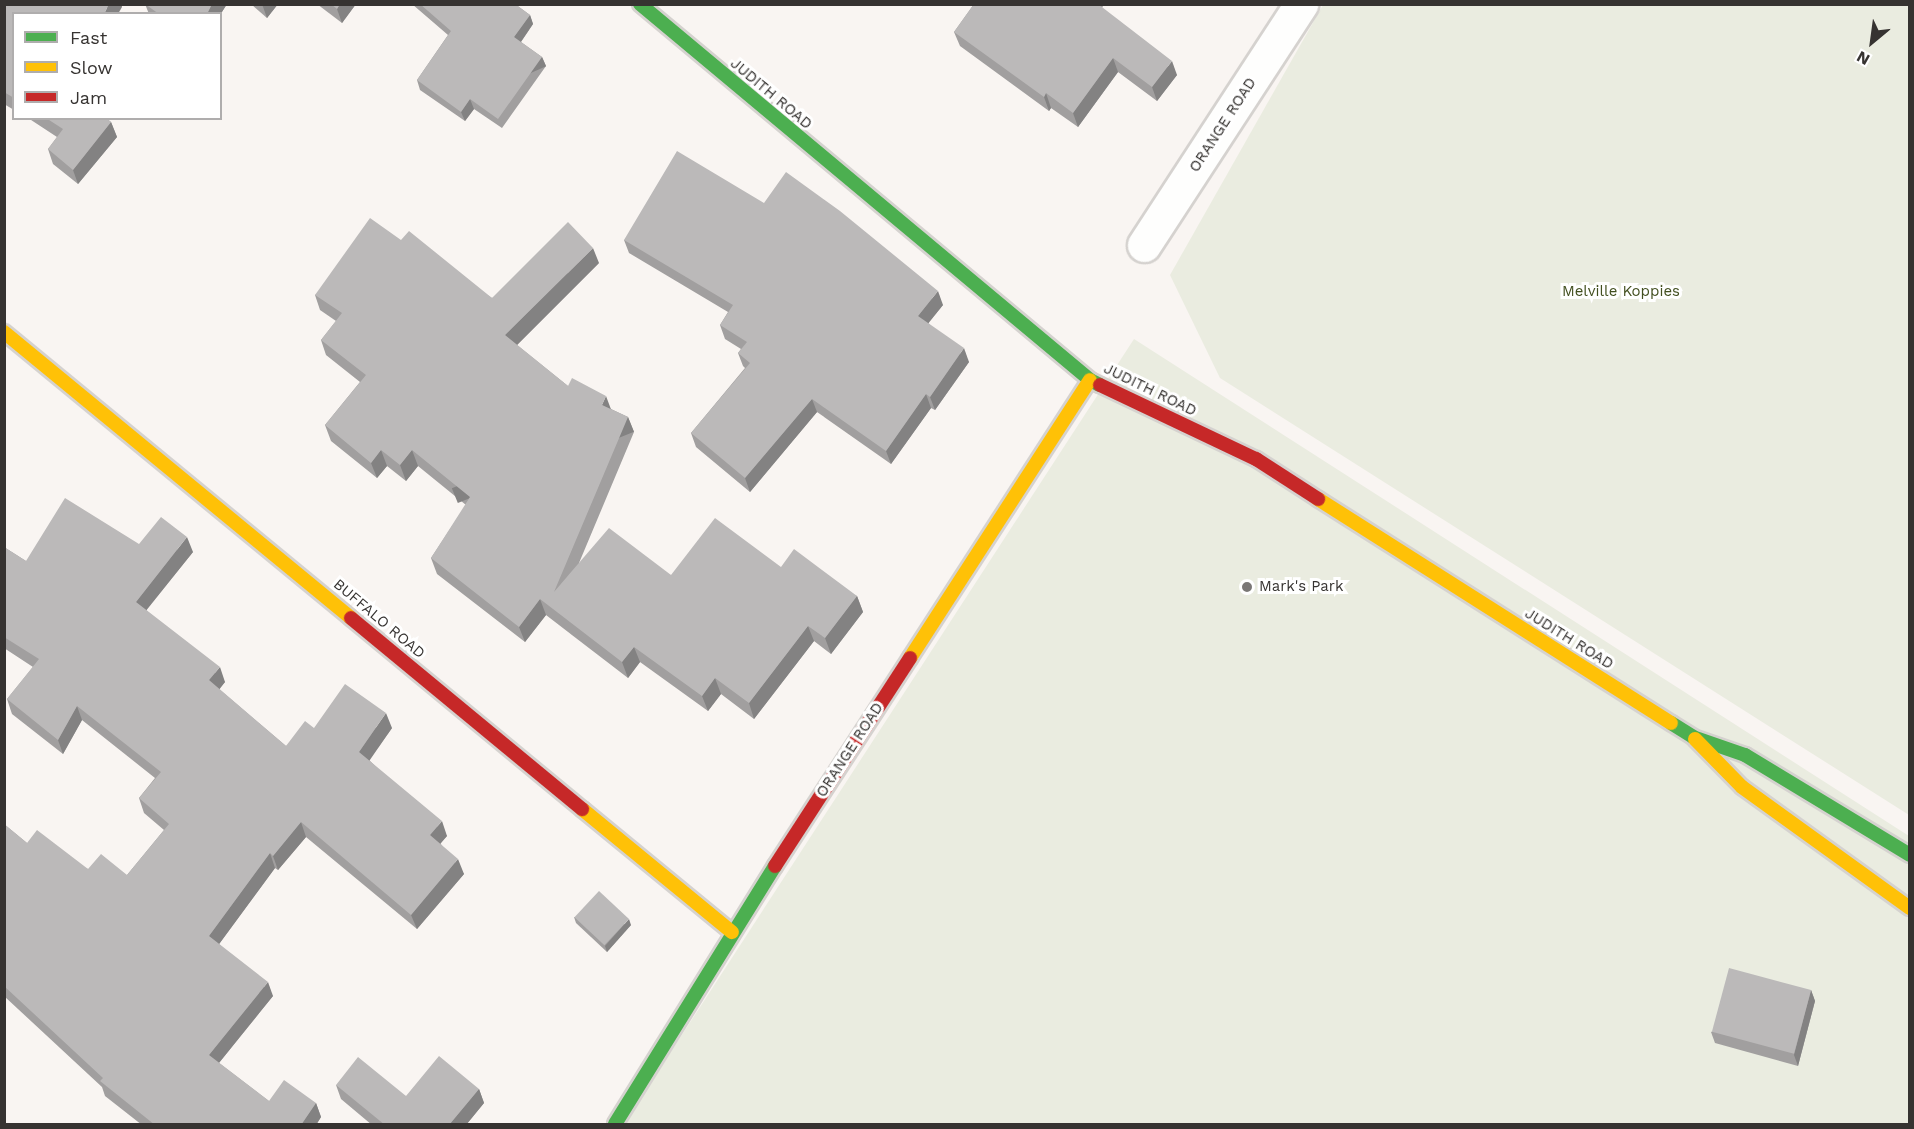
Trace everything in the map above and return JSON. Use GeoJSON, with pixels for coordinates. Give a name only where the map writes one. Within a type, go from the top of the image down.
{"type":"FeatureCollection","features":[{"type":"Feature","properties":{"kind":"street","name":"JUDITH ROAD"},"geometry":{"type":"LineString","coordinates":[[640,4],[1090,380],[1256,459],[1693,737],[1745,755],[1910,855]]}},
{"type":"Feature","properties":{"kind":"street","name":"ORANGE ROAD"},"geometry":{"type":"LineString","coordinates":[[1144,245],[1301,4]]}},
{"type":"Feature","properties":{"kind":"street","name":"BUFFALO ROAD"},"geometry":{"type":"LineString","coordinates":[[4,332],[732,932]]}},
{"type":"Feature","properties":{"kind":"street","name":"ORANGE ROAD"},"geometry":{"type":"LineString","coordinates":[[615,1125],[732,932],[1090,380]]}},
{"type":"Feature","properties":{"kind":"street","name":"JUDITH ROAD"},"geometry":{"type":"LineString","coordinates":[[1693,737],[1723,771],[1742,787],[1910,908]]}},
{"type":"Feature","properties":{"kind":"green space","name":"Melville Koppies"},"geometry":{"type":"Polygon","coordinates":[[[1323,5],[1909,5],[1909,815],[1220,378],[1170,275],[1323,5]]]}},
{"type":"Feature","properties":{"kind":"green space","name":"Mark's Park"},"geometry":{"type":"Polygon","coordinates":[[[1134,339],[1909,836],[1909,1124],[624,1124],[1134,339]]]}},
{"type":"Feature","properties":{"kind":"building"},"geometry":{"type":"Polygon","coordinates":[[[4,4],[109,4],[105,12],[12,12],[12,97],[4,92],[4,4]]]}},
{"type":"Feature","properties":{"kind":"building"},"geometry":{"type":"Polygon","coordinates":[[[145,4],[212,4],[208,12],[156,12],[145,4]]]}},
{"type":"Feature","properties":{"kind":"building"},"geometry":{"type":"Polygon","coordinates":[[[420,4],[515,4],[530,15],[514,37],[542,57],[498,119],[470,99],[461,112],[417,80],[451,31],[420,4]]]}},
{"type":"Feature","properties":{"kind":"building"},"geometry":{"type":"Polygon","coordinates":[[[974,4],[1098,4],[1172,61],[1152,87],[1113,58],[1073,113],[1046,93],[1044,97],[954,32],[974,4]]]}},
{"type":"Feature","properties":{"kind":"building"},"geometry":{"type":"Polygon","coordinates":[[[49,120],[108,120],[111,122],[73,170],[48,149],[63,129],[49,120]]]}},
{"type":"Feature","properties":{"kind":"building"},"geometry":{"type":"Polygon","coordinates":[[[677,151],[764,203],[786,172],[840,211],[938,291],[918,316],[964,348],[930,397],[926,394],[886,451],[812,399],[745,478],[691,433],[750,363],[738,353],[747,342],[720,325],[733,305],[624,240],[677,151]]]}},
{"type":"Feature","properties":{"kind":"building"},"geometry":{"type":"Polygon","coordinates":[[[370,218],[401,240],[409,231],[492,298],[568,222],[593,248],[505,335],[568,386],[572,378],[606,396],[602,405],[628,417],[554,592],[609,528],[671,575],[715,518],[781,567],[794,549],[857,596],[825,638],[808,626],[749,703],[715,678],[702,696],[634,647],[622,662],[540,599],[519,627],[431,558],[470,497],[412,450],[400,465],[381,450],[371,463],[325,425],[366,375],[321,340],[342,313],[315,295],[370,218]]]}},
{"type":"Feature","properties":{"kind":"building"},"geometry":{"type":"Polygon","coordinates":[[[65,498],[139,544],[161,517],[187,537],[136,602],[220,667],[209,680],[286,746],[305,721],[314,728],[345,684],[386,713],[359,752],[442,821],[430,835],[458,859],[411,915],[301,822],[273,856],[270,853],[209,936],[268,982],[209,1055],[269,1101],[284,1080],[316,1103],[301,1125],[155,1125],[100,1081],[103,1078],[4,986],[4,824],[27,843],[37,830],[88,869],[101,854],[127,875],[169,824],[139,798],[161,772],[77,706],[58,740],[7,699],[39,659],[4,637],[4,547],[26,561],[65,498]]]}},
{"type":"Feature","properties":{"kind":"building"},"geometry":{"type":"Polygon","coordinates":[[[599,891],[629,919],[604,945],[574,917],[599,891]]]}},
{"type":"Feature","properties":{"kind":"building"},"geometry":{"type":"Polygon","coordinates":[[[1729,968],[1811,990],[1794,1054],[1712,1032],[1729,968]]]}},
{"type":"Feature","properties":{"kind":"building"},"geometry":{"type":"Polygon","coordinates":[[[439,1056],[479,1089],[449,1125],[385,1125],[336,1085],[358,1057],[406,1096],[439,1056]]]}},
{"type":"Feature","properties":{"kind":"traffic: fast"},"geometry":{"type":"LineString","coordinates":[[640,4],[1090,380],[1100,385]]}},
{"type":"Feature","properties":{"kind":"traffic: fast"},"geometry":{"type":"LineString","coordinates":[[1671,723],[1693,737],[1745,755],[1910,855]]}},
{"type":"Feature","properties":{"kind":"traffic: fast"},"geometry":{"type":"LineString","coordinates":[[615,1124],[775,866]]}},
{"type":"Feature","properties":{"kind":"traffic: slow"},"geometry":{"type":"LineString","coordinates":[[4,332],[351,618]]}},
{"type":"Feature","properties":{"kind":"traffic: slow"},"geometry":{"type":"LineString","coordinates":[[910,658],[1090,380]]}},
{"type":"Feature","properties":{"kind":"traffic: slow"},"geometry":{"type":"LineString","coordinates":[[1318,499],[1671,723]]}},
{"type":"Feature","properties":{"kind":"traffic: slow"},"geometry":{"type":"LineString","coordinates":[[1695,739],[1742,787],[1910,908]]}},
{"type":"Feature","properties":{"kind":"traffic: slow"},"geometry":{"type":"LineString","coordinates":[[582,809],[732,932]]}},
{"type":"Feature","properties":{"kind":"traffic: jam"},"geometry":{"type":"LineString","coordinates":[[1100,385],[1256,459],[1318,499]]}},
{"type":"Feature","properties":{"kind":"traffic: jam"},"geometry":{"type":"LineString","coordinates":[[351,618],[582,809]]}},
{"type":"Feature","properties":{"kind":"traffic: jam"},"geometry":{"type":"LineString","coordinates":[[775,866],[910,658]]}},
{"type":"Feature","properties":{"kind":"place","name":"Mark's Park"},"geometry":{"type":"Point","coordinates":[1247,587]}}]}
